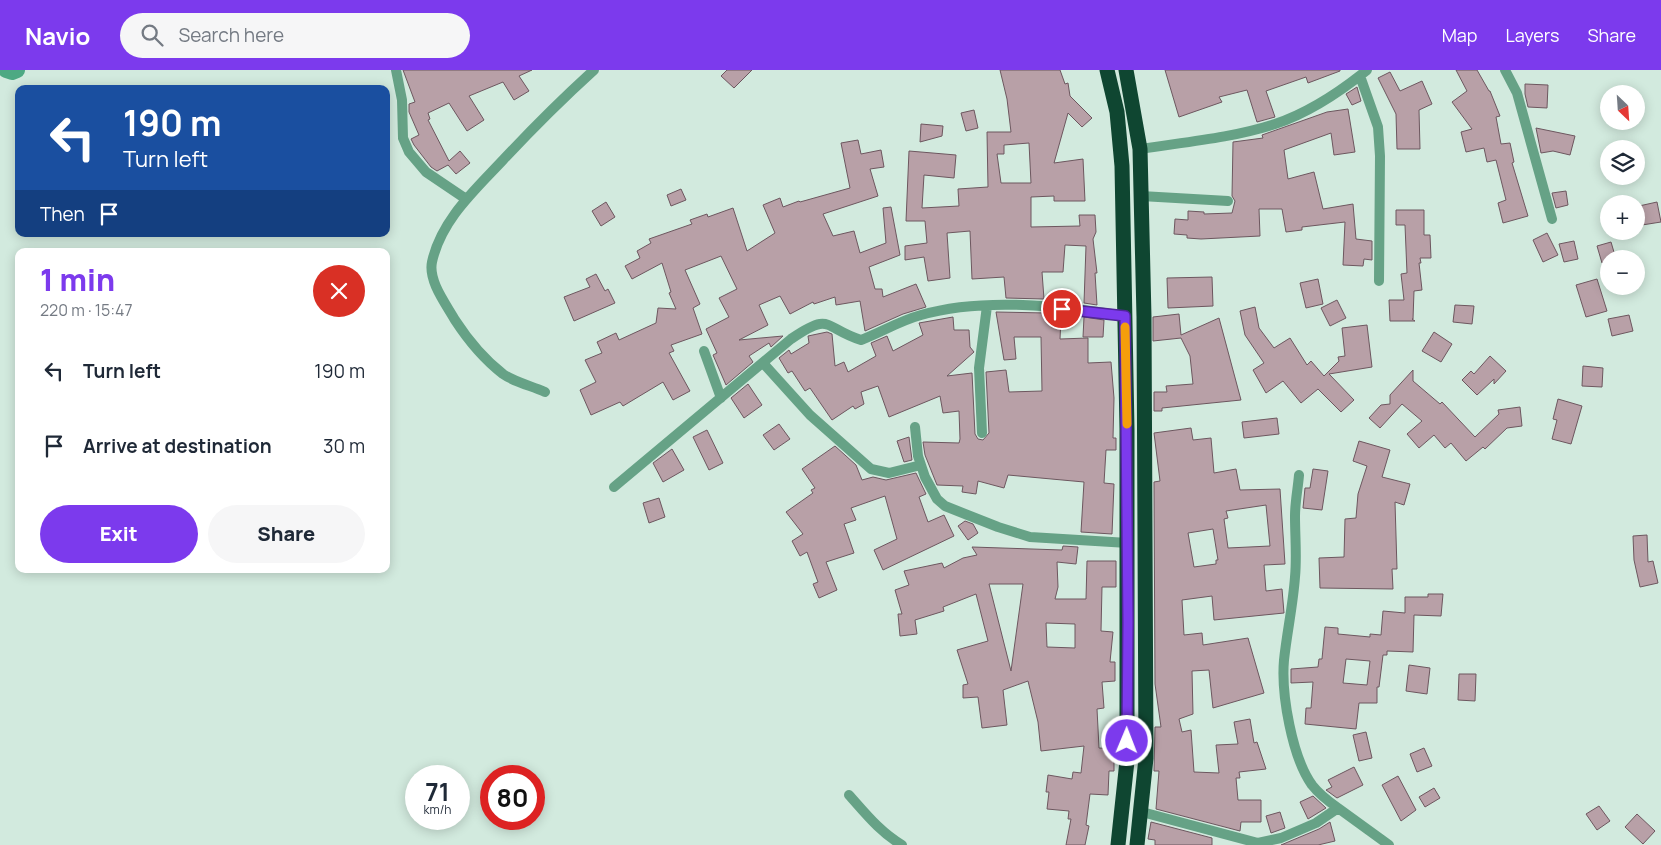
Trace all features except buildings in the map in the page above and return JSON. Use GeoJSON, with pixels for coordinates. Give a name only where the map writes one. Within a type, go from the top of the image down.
{"type":"FeatureCollection","features":[{"type":"Feature","properties":{"kind":"highway"},"geometry":{"type":"LineString","coordinates":[[1107,70],[1117,112],[1120,140],[1127,429],[1127,761],[1118,845]]}},
{"type":"Feature","properties":{"kind":"highway"},"geometry":{"type":"LineString","coordinates":[[1126,70],[1140,149],[1145,429],[1146,758],[1142,812],[1137,845]]}},
{"type":"Feature","properties":{"kind":"highway"},"geometry":{"type":"LineString","coordinates":[[1127,429],[1145,429]]}},
{"type":"Feature","properties":{"kind":"street"},"geometry":{"type":"LineString","coordinates":[[396,70],[401,86],[403,138],[409,152],[426,172],[466,199]]}},
{"type":"Feature","properties":{"kind":"street"},"geometry":{"type":"LineString","coordinates":[[545,392],[504,374],[479,351],[462,331],[448,307],[432,275],[432,262],[442,236],[466,199],[537,123],[594,70]]}},
{"type":"Feature","properties":{"kind":"street"},"geometry":{"type":"LineString","coordinates":[[1504,70],[1518,93],[1552,219]]}},
{"type":"Feature","properties":{"kind":"street"},"geometry":{"type":"LineString","coordinates":[[1140,149],[1250,131],[1277,123],[1302,112],[1365,72],[1378,127],[1380,156],[1379,281]]}},
{"type":"Feature","properties":{"kind":"street"},"geometry":{"type":"LineString","coordinates":[[1141,196],[1228,201]]}},
{"type":"Feature","properties":{"kind":"street"},"geometry":{"type":"LineString","coordinates":[[982,433],[979,368],[988,306]]}},
{"type":"Feature","properties":{"kind":"street"},"geometry":{"type":"LineString","coordinates":[[614,487],[791,339],[818,322],[827,323],[849,336],[861,340],[902,320],[923,314],[968,307],[988,306],[1082,310],[1125,316]]}},
{"type":"Feature","properties":{"kind":"street"},"geometry":{"type":"LineString","coordinates":[[704,352],[722,398]]}},
{"type":"Feature","properties":{"kind":"street"},"geometry":{"type":"LineString","coordinates":[[763,363],[810,415],[871,469],[889,473],[920,465]]}},
{"type":"Feature","properties":{"kind":"street"},"geometry":{"type":"LineString","coordinates":[[915,427],[920,465],[937,499],[954,511],[1030,537],[1128,543]]}},
{"type":"Feature","properties":{"kind":"street"},"geometry":{"type":"LineString","coordinates":[[1299,475],[1295,514],[1297,560],[1284,662],[1284,682],[1293,742],[1312,785],[1326,800],[1390,845]]}},
{"type":"Feature","properties":{"kind":"street"},"geometry":{"type":"LineString","coordinates":[[850,794],[873,823],[888,837],[902,845]]}},
{"type":"Feature","properties":{"kind":"street"},"geometry":{"type":"LineString","coordinates":[[1142,812],[1258,843],[1281,838],[1316,823],[1338,808]]}},
{"type":"Feature","properties":{"kind":"waterway"},"geometry":{"type":"LineString","coordinates":[[6,70],[12,72],[17,70]]}},
{"type":"Feature","properties":{"kind":"slow traffic"},"geometry":{"type":"LineString","coordinates":[[1125,327],[1127,424]]}},
{"type":"Feature","properties":{"kind":"route"},"geometry":{"type":"LineString","coordinates":[[1062,309],[1125,316],[1128,622],[1127,741]]}}]}
